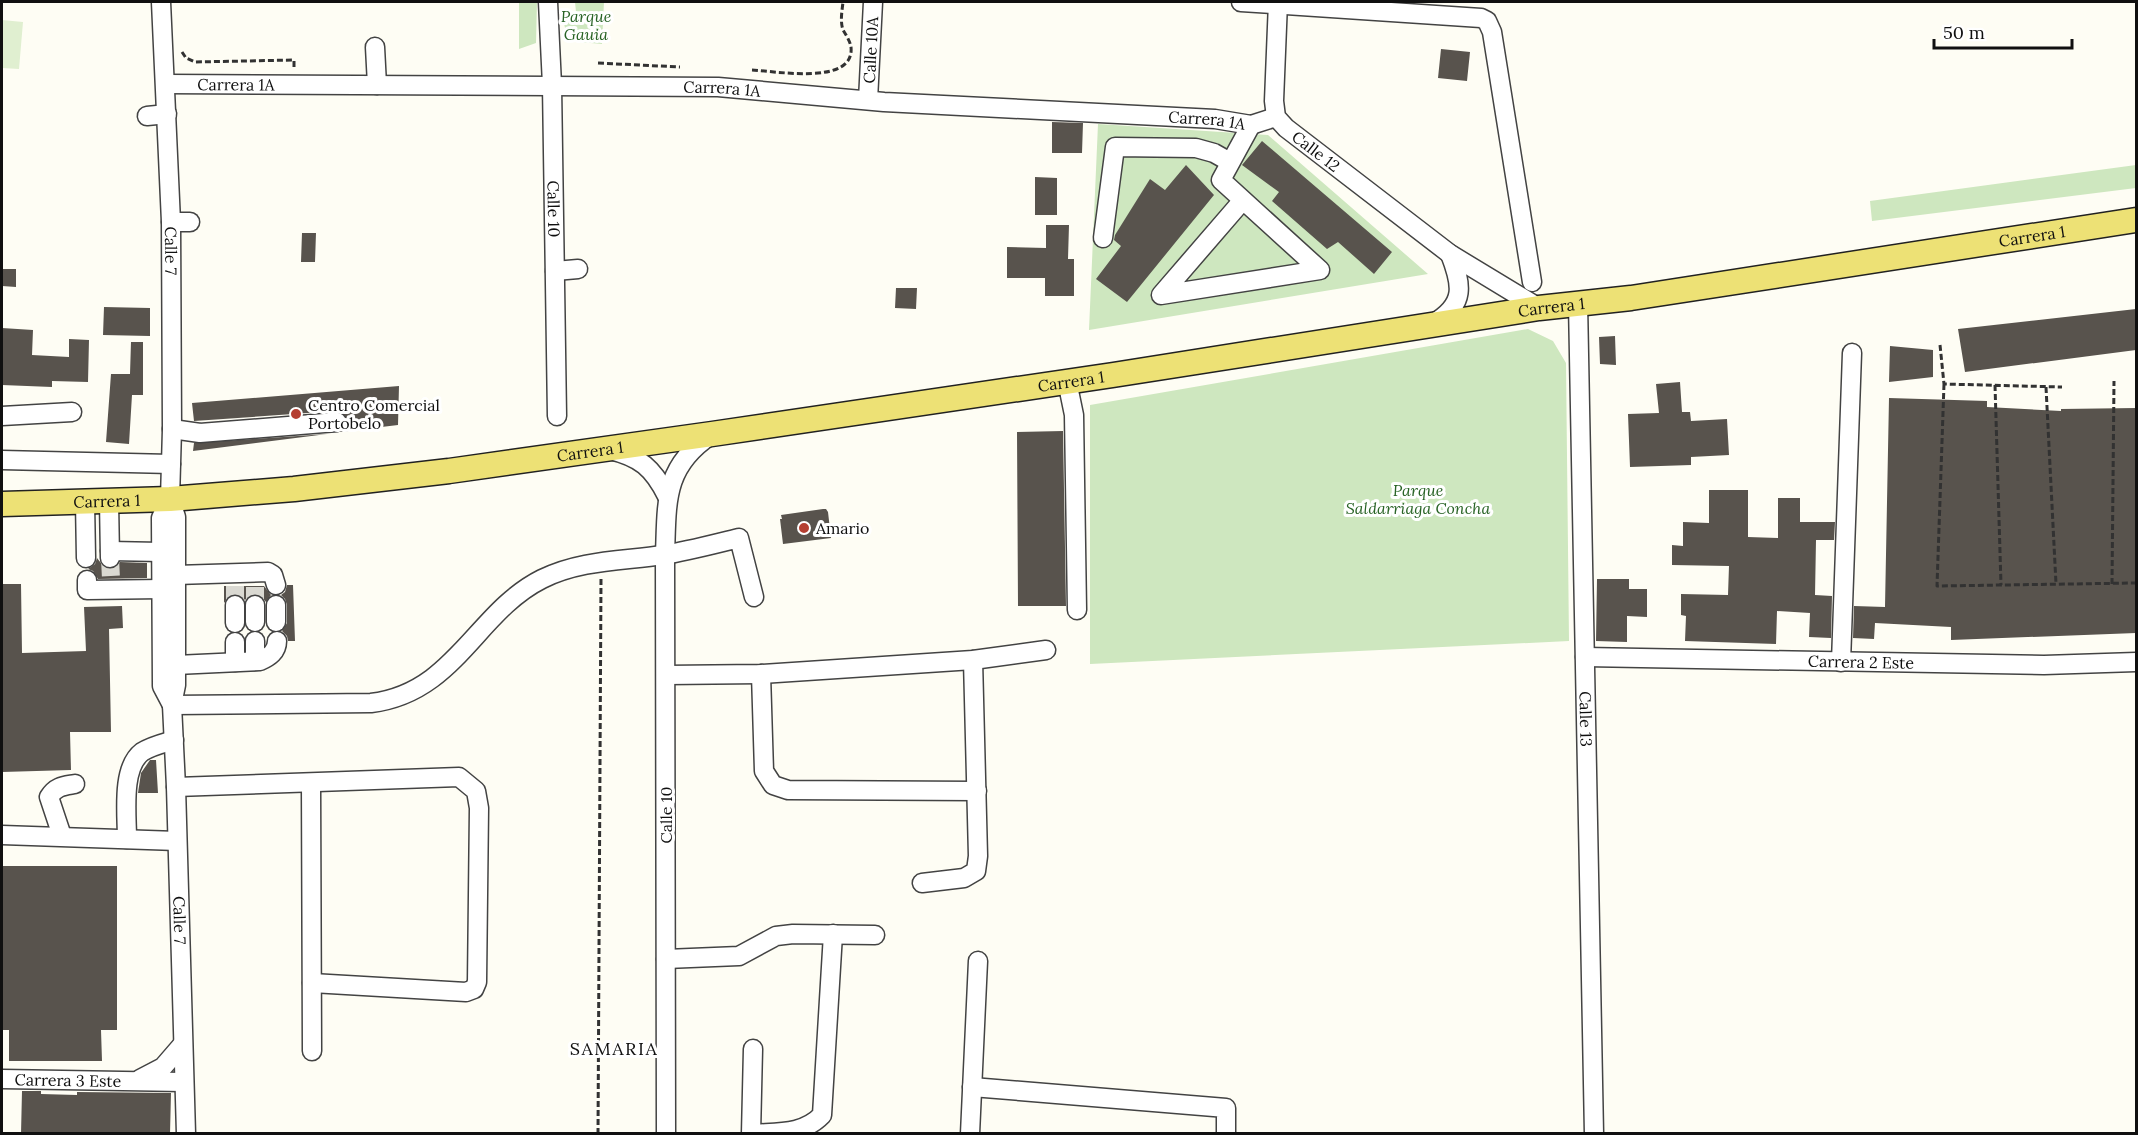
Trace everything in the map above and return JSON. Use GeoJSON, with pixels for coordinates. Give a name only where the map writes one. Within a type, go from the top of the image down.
{"type":"FeatureCollection","features":[{"type":"Feature","properties":{"kind":"main road","name":"Carrera 1"},"geometry":{"type":"LineString","coordinates":[[2,504],[170,499],[306,488],[608,449],[1539,308],[1631,298],[2136,220]]}},
{"type":"Feature","properties":{"kind":"street","name":"Calle 7"},"geometry":{"type":"LineString","coordinates":[[161,2],[171,222],[170,499],[176,517],[176,685],[172,705],[186,1134]]}},
{"type":"Feature","properties":{"kind":"street","name":"Calle 10"},"geometry":{"type":"LineString","coordinates":[[548,2],[552,85],[545,217],[555,271],[557,416]]}},
{"type":"Feature","properties":{"kind":"street","name":"Calle 10A"},"geometry":{"type":"LineString","coordinates":[[873,2],[879,106]]}},
{"type":"Feature","properties":{"kind":"street"},"geometry":{"type":"LineString","coordinates":[[1250,2],[1481,18],[1487,21],[1492,32],[1532,282]]}},
{"type":"Feature","properties":{"kind":"street","name":"Calle 12"},"geometry":{"type":"LineString","coordinates":[[1278,3],[1274,101],[1276,117],[1286,128],[1450,254],[1539,308]]}},
{"type":"Feature","properties":{"kind":"street"},"geometry":{"type":"LineString","coordinates":[[375,47],[377,85]]}},
{"type":"Feature","properties":{"kind":"street","name":"Carrera 1A"},"geometry":{"type":"LineString","coordinates":[[166,84],[718,87],[879,106],[1215,119],[1251,126],[1276,117]]}},
{"type":"Feature","properties":{"kind":"street"},"geometry":{"type":"LineString","coordinates":[[147,116],[166,114]]}},
{"type":"Feature","properties":{"kind":"street"},"geometry":{"type":"LineString","coordinates":[[1243,200],[1161,296],[1320,270],[1243,200],[1221,180],[1251,126]]}},
{"type":"Feature","properties":{"kind":"street"},"geometry":{"type":"LineString","coordinates":[[1103,238],[1115,147],[1196,148],[1214,153],[1230,162]]}},
{"type":"Feature","properties":{"kind":"street"},"geometry":{"type":"LineString","coordinates":[[171,222],[190,222]]}},
{"type":"Feature","properties":{"kind":"street"},"geometry":{"type":"LineString","coordinates":[[1431,325],[1452,310],[1459,293],[1460,281],[1450,254]]}},
{"type":"Feature","properties":{"kind":"street"},"geometry":{"type":"LineString","coordinates":[[555,271],[578,269]]}},
{"type":"Feature","properties":{"kind":"street","name":"Calle 13"},"geometry":{"type":"LineString","coordinates":[[1578,303],[1594,1134]]}},
{"type":"Feature","properties":{"kind":"street"},"geometry":{"type":"LineString","coordinates":[[1841,662],[1852,353]]}},
{"type":"Feature","properties":{"kind":"street"},"geometry":{"type":"LineString","coordinates":[[1067,381],[1074,415],[1077,610]]}},
{"type":"Feature","properties":{"kind":"street"},"geometry":{"type":"LineString","coordinates":[[2,416],[72,412]]}},
{"type":"Feature","properties":{"kind":"street"},"geometry":{"type":"LineString","coordinates":[[172,429],[200,433],[337,422]]}},
{"type":"Feature","properties":{"kind":"street"},"geometry":{"type":"LineString","coordinates":[[667,496],[671,481],[683,460],[699,443],[712,434]]}},
{"type":"Feature","properties":{"kind":"street"},"geometry":{"type":"LineString","coordinates":[[608,449],[627,454],[644,464],[658,478],[667,496]]}},
{"type":"Feature","properties":{"kind":"street"},"geometry":{"type":"LineString","coordinates":[[2,460],[171,464]]}},
{"type":"Feature","properties":{"kind":"street","name":"Calle 10"},"geometry":{"type":"LineString","coordinates":[[666,1134],[665,555],[667,496]]}},
{"type":"Feature","properties":{"kind":"street","name":"Calle 7"},"geometry":{"type":"LineString","coordinates":[[170,499],[161,518],[156,552],[162,686],[172,705]]}},
{"type":"Feature","properties":{"kind":"street"},"geometry":{"type":"LineString","coordinates":[[97,502],[110,554],[156,552]]}},
{"type":"Feature","properties":{"kind":"street"},"geometry":{"type":"LineString","coordinates":[[86,558],[97,502]]}},
{"type":"Feature","properties":{"kind":"street"},"geometry":{"type":"LineString","coordinates":[[172,705],[371,703],[403,696],[432,680],[504,608],[528,588],[566,570],[601,562],[665,555],[739,538],[754,597]]}},
{"type":"Feature","properties":{"kind":"street"},"geometry":{"type":"LineString","coordinates":[[176,575],[235,580],[255,579],[268,572],[273,575],[276,585]]}},
{"type":"Feature","properties":{"kind":"street"},"geometry":{"type":"LineString","coordinates":[[87,580],[87,590],[111,585],[157,589]]}},
{"type":"Feature","properties":{"kind":"street"},"geometry":{"type":"LineString","coordinates":[[255,641],[255,661]]}},
{"type":"Feature","properties":{"kind":"street"},"geometry":{"type":"LineString","coordinates":[[176,665],[255,661],[268,657],[274,651],[276,641]]}},
{"type":"Feature","properties":{"kind":"street"},"geometry":{"type":"LineString","coordinates":[[235,642],[236,662]]}},
{"type":"Feature","properties":{"kind":"street"},"geometry":{"type":"LineString","coordinates":[[666,675],[761,674],[973,660],[1046,650]]}},
{"type":"Feature","properties":{"kind":"street","name":"Carrera 2 Este"},"geometry":{"type":"LineString","coordinates":[[1586,657],[2044,665],[2136,662]]}},
{"type":"Feature","properties":{"kind":"street"},"geometry":{"type":"LineString","coordinates":[[922,883],[964,878],[975,871],[978,856],[973,660]]}},
{"type":"Feature","properties":{"kind":"street"},"geometry":{"type":"LineString","coordinates":[[761,674],[764,771],[773,785],[788,790],[977,791]]}},
{"type":"Feature","properties":{"kind":"street"},"geometry":{"type":"LineString","coordinates":[[127,839],[128,773],[134,760],[144,751],[174,740]]}},
{"type":"Feature","properties":{"kind":"street"},"geometry":{"type":"LineString","coordinates":[[176,787],[459,777],[476,791],[479,808],[477,982],[474,989],[466,992],[312,983]]}},
{"type":"Feature","properties":{"kind":"street"},"geometry":{"type":"LineString","coordinates":[[311,783],[312,1051]]}},
{"type":"Feature","properties":{"kind":"street"},"geometry":{"type":"LineString","coordinates":[[62,836],[49,797],[60,786],[75,784]]}},
{"type":"Feature","properties":{"kind":"street"},"geometry":{"type":"LineString","coordinates":[[2,835],[177,841]]}},
{"type":"Feature","properties":{"kind":"street"},"geometry":{"type":"LineString","coordinates":[[666,959],[739,956],[776,936],[793,934],[875,935]]}},
{"type":"Feature","properties":{"kind":"street"},"geometry":{"type":"LineString","coordinates":[[753,1049],[752,1134],[799,1130],[813,1125],[822,1115],[833,934]]}},
{"type":"Feature","properties":{"kind":"street"},"geometry":{"type":"LineString","coordinates":[[970,1134],[978,961]]}},
{"type":"Feature","properties":{"kind":"street","name":"Carrera 3 Este"},"geometry":{"type":"LineString","coordinates":[[136,1080],[163,1067],[182,1045]]}},
{"type":"Feature","properties":{"kind":"street","name":"Carrera 3 Este"},"geometry":{"type":"LineString","coordinates":[[2,1079],[183,1082]]}},
{"type":"Feature","properties":{"kind":"street"},"geometry":{"type":"LineString","coordinates":[[972,1087],[1226,1108],[1226,1134]]}},
{"type":"Feature","properties":{"kind":"path"},"geometry":{"type":"LineString","coordinates":[[747,70],[818,75],[844,66],[850,56],[851,47],[841,19],[843,2]]}},
{"type":"Feature","properties":{"kind":"path"},"geometry":{"type":"LineString","coordinates":[[180,48],[186,58],[195,62],[294,60],[293,85]]}},
{"type":"Feature","properties":{"kind":"path"},"geometry":{"type":"LineString","coordinates":[[597,63],[689,67]]}},
{"type":"Feature","properties":{"kind":"path"},"geometry":{"type":"LineString","coordinates":[[1940,345],[1944,384],[1937,586],[2136,583]]}},
{"type":"Feature","properties":{"kind":"path"},"geometry":{"type":"LineString","coordinates":[[2112,584],[2114,381]]}},
{"type":"Feature","properties":{"kind":"path"},"geometry":{"type":"LineString","coordinates":[[1944,384],[2062,387]]}},
{"type":"Feature","properties":{"kind":"path"},"geometry":{"type":"LineString","coordinates":[[1995,385],[2001,585]]}},
{"type":"Feature","properties":{"kind":"path"},"geometry":{"type":"LineString","coordinates":[[2046,387],[2056,585]]}},
{"type":"Feature","properties":{"kind":"path"},"geometry":{"type":"LineString","coordinates":[[598,1134],[601,562]]}},
{"type":"Feature","properties":{"kind":"green space"},"geometry":{"type":"Polygon","coordinates":[[[519,2],[537,2],[536,43],[519,49],[519,2]]]}},
{"type":"Feature","properties":{"kind":"green space","name":"Parque Gauia"},"geometry":{"type":"Polygon","coordinates":[[[575,2],[604,2],[602,44],[568,41],[563,19],[576,12],[575,2]]]}},
{"type":"Feature","properties":{"kind":"green space"},"geometry":{"type":"Polygon","coordinates":[[[2,20],[23,22],[19,69],[2,68],[2,20]]]}},
{"type":"Feature","properties":{"kind":"green space"},"geometry":{"type":"Polygon","coordinates":[[[1098,124],[1268,135],[1428,274],[1089,330],[1098,124]]]}},
{"type":"Feature","properties":{"kind":"green space"},"geometry":{"type":"Polygon","coordinates":[[[2136,165],[2136,188],[1872,221],[1870,201],[2136,165]]]}},
{"type":"Feature","properties":{"kind":"green space","name":"Parque Saldarriaga Concha"},"geometry":{"type":"Polygon","coordinates":[[[1528,329],[1553,341],[1566,363],[1569,641],[1090,664],[1090,405],[1528,329]]]}},
{"type":"Feature","properties":{"kind":"building"},"geometry":{"type":"Polygon","coordinates":[[[1441,49],[1470,52],[1467,81],[1438,78],[1441,49]]]}},
{"type":"Feature","properties":{"kind":"building"},"geometry":{"type":"Polygon","coordinates":[[[1052,122],[1083,123],[1082,153],[1052,153],[1052,122]]]}},
{"type":"Feature","properties":{"kind":"building"},"geometry":{"type":"Polygon","coordinates":[[[1262,141],[1392,252],[1374,274],[1338,242],[1327,249],[1272,201],[1279,192],[1242,165],[1262,141]]]}},
{"type":"Feature","properties":{"kind":"building"},"geometry":{"type":"Polygon","coordinates":[[[1186,165],[1214,195],[1127,302],[1096,279],[1121,246],[1114,240],[1115,235],[1150,179],[1165,190],[1186,165]]]}},
{"type":"Feature","properties":{"kind":"building"},"geometry":{"type":"Polygon","coordinates":[[[1035,177],[1057,178],[1057,215],[1035,215],[1035,177]]]}},
{"type":"Feature","properties":{"kind":"building"},"geometry":{"type":"Polygon","coordinates":[[[1046,225],[1069,225],[1068,259],[1074,259],[1074,296],[1045,296],[1045,278],[1007,278],[1007,247],[1046,248],[1046,225]]]}},
{"type":"Feature","properties":{"kind":"building"},"geometry":{"type":"Polygon","coordinates":[[[302,233],[316,233],[315,262],[301,262],[302,233]]]}},
{"type":"Feature","properties":{"kind":"building"},"geometry":{"type":"Polygon","coordinates":[[[2,269],[16,269],[16,287],[2,286],[2,269]]]}},
{"type":"Feature","properties":{"kind":"building"},"geometry":{"type":"Polygon","coordinates":[[[896,288],[917,288],[916,309],[895,308],[896,288]]]}},
{"type":"Feature","properties":{"kind":"building"},"geometry":{"type":"Polygon","coordinates":[[[104,307],[150,308],[150,336],[103,335],[104,307]]]}},
{"type":"Feature","properties":{"kind":"building"},"geometry":{"type":"Polygon","coordinates":[[[2136,309],[2136,350],[1965,372],[1958,329],[2136,309]]]}},
{"type":"Feature","properties":{"kind":"building"},"geometry":{"type":"Polygon","coordinates":[[[2,328],[33,330],[32,355],[69,357],[69,339],[89,340],[88,382],[52,381],[52,387],[2,385],[2,328]]]}},
{"type":"Feature","properties":{"kind":"building"},"geometry":{"type":"Polygon","coordinates":[[[1615,336],[1616,365],[1600,364],[1599,337],[1615,336]]]}},
{"type":"Feature","properties":{"kind":"building"},"geometry":{"type":"Polygon","coordinates":[[[131,342],[143,342],[143,395],[132,395],[129,444],[106,442],[111,374],[130,374],[131,342]]]}},
{"type":"Feature","properties":{"kind":"building"},"geometry":{"type":"Polygon","coordinates":[[[1890,346],[1933,350],[1933,377],[1889,382],[1890,346]]]}},
{"type":"Feature","properties":{"kind":"building"},"geometry":{"type":"Polygon","coordinates":[[[1680,382],[1682,412],[1690,412],[1691,421],[1727,419],[1729,455],[1691,457],[1691,465],[1630,467],[1628,414],[1659,413],[1656,384],[1680,382]]]}},
{"type":"Feature","properties":{"kind":"building"},"geometry":{"type":"Polygon","coordinates":[[[399,386],[398,425],[340,432],[347,427],[348,421],[342,412],[336,411],[194,421],[192,403],[399,386]]]}},
{"type":"Feature","properties":{"kind":"building"},"geometry":{"type":"Polygon","coordinates":[[[1889,398],[1987,401],[1987,407],[2061,411],[2061,409],[2136,408],[2136,633],[1951,640],[1951,627],[1875,623],[1874,639],[1853,638],[1854,606],[1885,607],[1889,398]]]}},
{"type":"Feature","properties":{"kind":"building"},"geometry":{"type":"Polygon","coordinates":[[[1063,431],[1066,606],[1018,606],[1017,432],[1063,431]]]}},
{"type":"Feature","properties":{"kind":"building"},"geometry":{"type":"Polygon","coordinates":[[[327,434],[193,451],[194,443],[327,434]]]}},
{"type":"Feature","properties":{"kind":"building"},"geometry":{"type":"Polygon","coordinates":[[[1709,490],[1748,490],[1748,537],[1778,538],[1778,498],[1800,498],[1800,522],[1835,522],[1834,540],[1816,540],[1815,595],[1832,596],[1831,638],[1809,637],[1810,613],[1777,611],[1776,644],[1685,641],[1686,616],[1681,615],[1681,594],[1728,595],[1729,566],[1672,565],[1672,545],[1683,546],[1683,522],[1709,523],[1709,490]]]}},
{"type":"Feature","properties":{"kind":"building","name":"Amario"},"geometry":{"type":"Polygon","coordinates":[[[826,509],[831,538],[783,544],[781,515],[826,509]]]}},
{"type":"Feature","properties":{"kind":"building"},"geometry":{"type":"Polygon","coordinates":[[[97,558],[104,567],[110,569],[116,567],[120,562],[147,563],[147,578],[98,579],[93,571],[88,569],[95,564],[97,558]]]}},
{"type":"Feature","properties":{"kind":"building"},"geometry":{"type":"Polygon","coordinates":[[[1597,579],[1629,579],[1629,589],[1647,589],[1647,617],[1627,616],[1627,642],[1596,641],[1597,579]]]}},
{"type":"Feature","properties":{"kind":"building"},"geometry":{"type":"Polygon","coordinates":[[[2,584],[21,584],[22,653],[86,651],[84,607],[122,606],[123,628],[109,629],[111,732],[70,732],[71,770],[2,772],[2,584]]]}},
{"type":"Feature","properties":{"kind":"building"},"geometry":{"type":"Polygon","coordinates":[[[287,585],[293,585],[295,641],[288,641],[282,631],[287,623],[287,605],[281,595],[285,592],[287,585]]]}},
{"type":"Feature","properties":{"kind":"building"},"geometry":{"type":"Polygon","coordinates":[[[224,586],[264,586],[271,595],[266,602],[256,594],[245,600],[234,594],[229,596],[224,603],[224,586]]]}},
{"type":"Feature","properties":{"kind":"building"},"geometry":{"type":"Polygon","coordinates":[[[150,760],[156,760],[158,793],[138,793],[141,773],[150,760]]]}},
{"type":"Feature","properties":{"kind":"building"},"geometry":{"type":"Polygon","coordinates":[[[2,866],[117,866],[117,1030],[101,1030],[102,1061],[9,1061],[9,1030],[2,1030],[2,866]]]}},
{"type":"Feature","properties":{"kind":"building"},"geometry":{"type":"Polygon","coordinates":[[[22,1091],[77,1095],[77,1092],[171,1093],[170,1134],[21,1134],[22,1091]]]}},
{"type":"Feature","properties":{"kind":"tunnel"},"geometry":{"type":"LineString","coordinates":[[110,558],[111,579]]}},
{"type":"Feature","properties":{"kind":"tunnel"},"geometry":{"type":"LineString","coordinates":[[235,586],[235,605]]}},
{"type":"Feature","properties":{"kind":"tunnel"},"geometry":{"type":"LineString","coordinates":[[255,586],[255,605]]}},
{"type":"Feature","properties":{"kind":"place","name":"Centro Comercial Portobelo"},"geometry":{"type":"Point","coordinates":[296,414]}},
{"type":"Feature","properties":{"kind":"place","name":"Amario"},"geometry":{"type":"Point","coordinates":[804,528]}},
{"type":"Feature","properties":{"kind":"district","name":"SAMARIA"},"geometry":{"type":"Point","coordinates":[614,1049]}}]}
